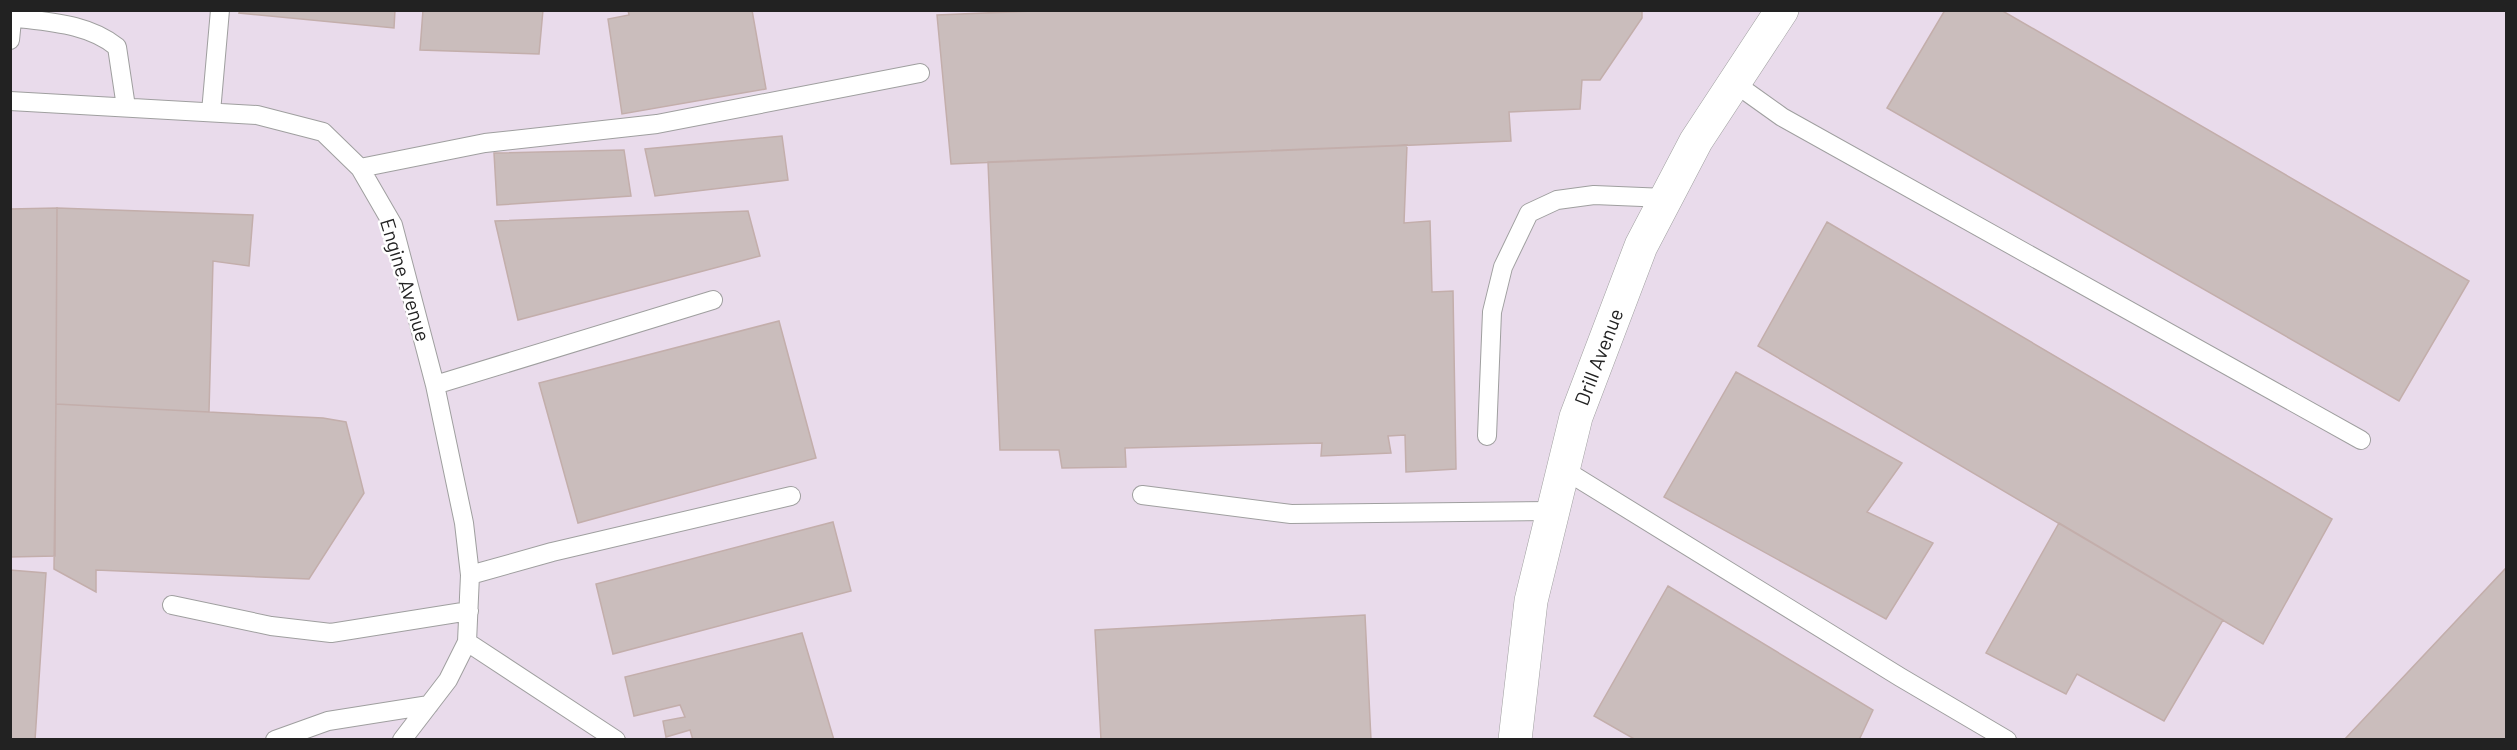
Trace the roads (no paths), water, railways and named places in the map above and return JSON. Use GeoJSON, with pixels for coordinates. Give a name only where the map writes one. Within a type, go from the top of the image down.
{"type":"FeatureCollection","features":[{"type":"Feature","properties":{"kind":"street","name":"Drill Avenue"},"geometry":{"type":"LineString","coordinates":[[1515,740],[1531,601],[1576,417],[1641,246],[1696,141],[1782,10]]}},
{"type":"Feature","properties":{"kind":"lane"},"geometry":{"type":"LineString","coordinates":[[211,112],[220,10]]}},
{"type":"Feature","properties":{"kind":"lane"},"geometry":{"type":"LineString","coordinates":[[10,40],[12,15],[74,26],[104,36],[117,47],[126,107]]}},
{"type":"Feature","properties":{"kind":"lane"},"geometry":{"type":"LineString","coordinates":[[360,168],[485,143],[657,124],[920,73]]}},
{"type":"Feature","properties":{"kind":"lane"},"geometry":{"type":"LineString","coordinates":[[1733,82],[1782,117],[2361,440]]}},
{"type":"Feature","properties":{"kind":"lane","name":"Engine Avenue"},"geometry":{"type":"LineString","coordinates":[[10,100],[257,115],[322,132],[360,168],[393,225],[435,385],[464,523],[470,574],[467,642],[448,680],[402,740]]}},
{"type":"Feature","properties":{"kind":"lane"},"geometry":{"type":"LineString","coordinates":[[1487,436],[1492,312],[1503,267],[1529,213],[1557,200],[1594,195],[1666,198]]}},
{"type":"Feature","properties":{"kind":"lane"},"geometry":{"type":"LineString","coordinates":[[435,385],[713,300]]}},
{"type":"Feature","properties":{"kind":"lane"},"geometry":{"type":"LineString","coordinates":[[1563,469],[1900,677],[2007,740]]}},
{"type":"Feature","properties":{"kind":"lane"},"geometry":{"type":"LineString","coordinates":[[1142,495],[1292,514],[1553,511]]}},
{"type":"Feature","properties":{"kind":"lane"},"geometry":{"type":"LineString","coordinates":[[470,574],[552,552],[791,496]]}},
{"type":"Feature","properties":{"kind":"lane"},"geometry":{"type":"LineString","coordinates":[[172,605],[271,626],[331,633],[469,611]]}},
{"type":"Feature","properties":{"kind":"lane"},"geometry":{"type":"LineString","coordinates":[[467,642],[616,740]]}},
{"type":"Feature","properties":{"kind":"lane"},"geometry":{"type":"LineString","coordinates":[[275,740],[328,721],[429,705]]}}]}
